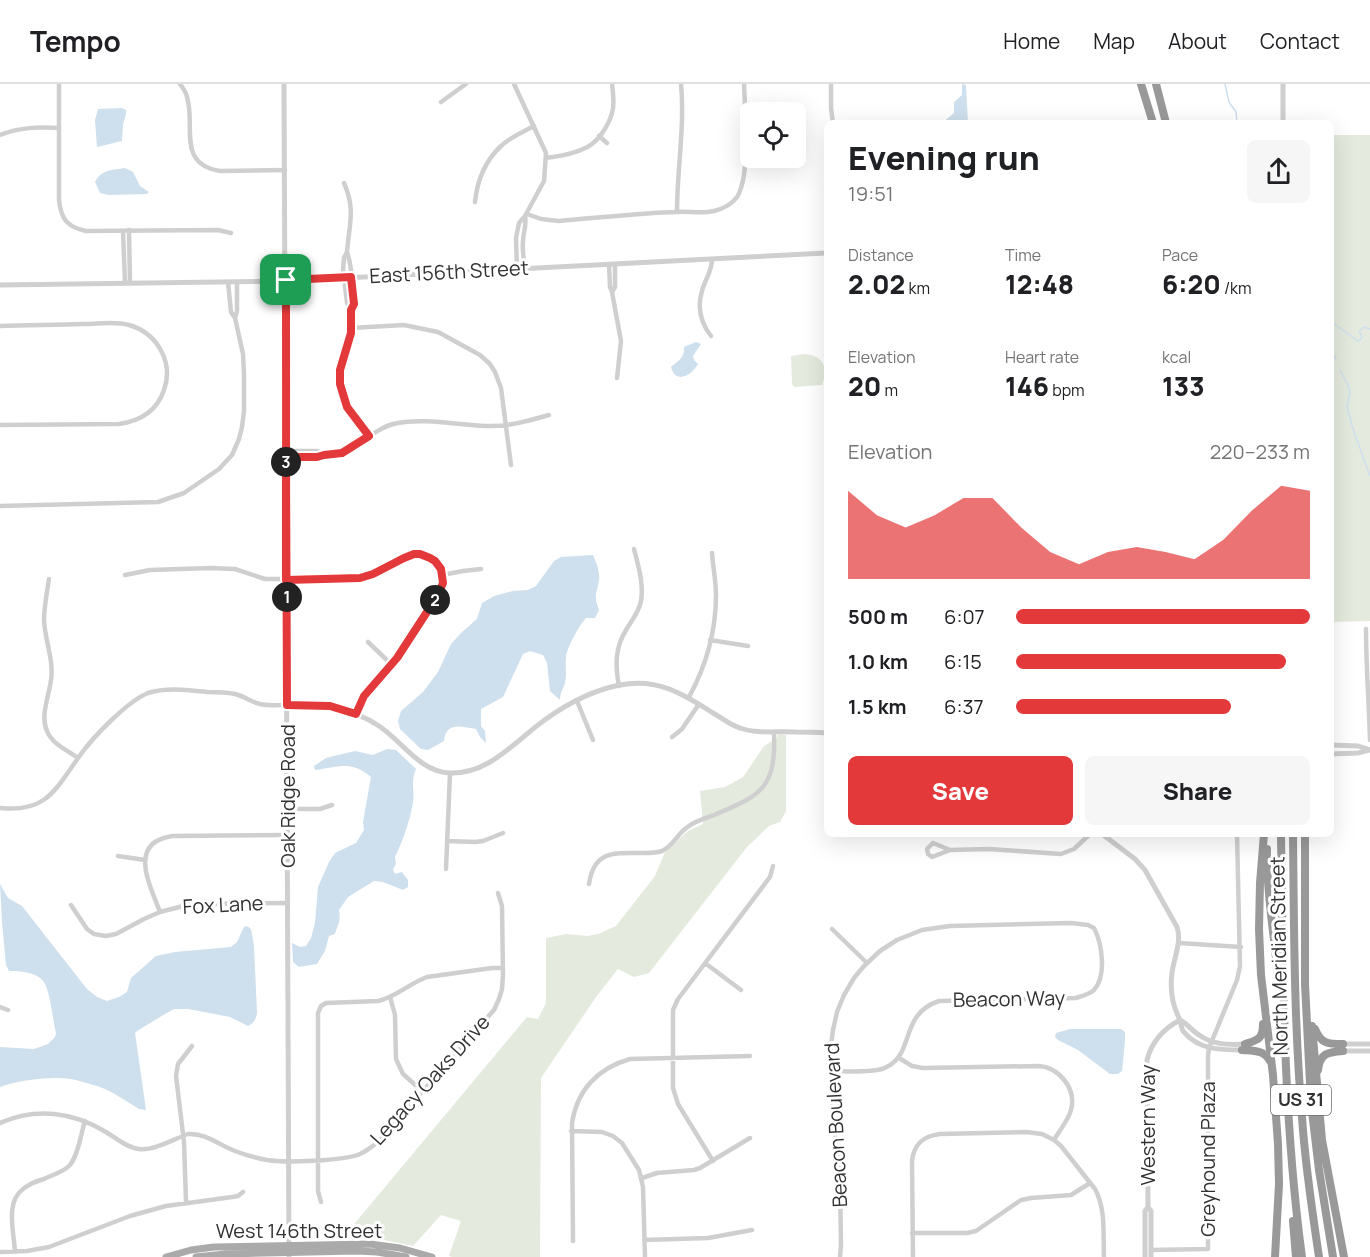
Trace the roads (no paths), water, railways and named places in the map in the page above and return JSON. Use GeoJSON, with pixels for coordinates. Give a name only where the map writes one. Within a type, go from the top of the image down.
{"type":"FeatureCollection","features":[{"type":"Feature","properties":{"kind":"highway"},"geometry":{"type":"LineString","coordinates":[[1141,84],[1152,120]]}},
{"type":"Feature","properties":{"kind":"highway"},"geometry":{"type":"LineString","coordinates":[[1156,84],[1165,120]]}},
{"type":"Feature","properties":{"kind":"highway"},"geometry":{"type":"LineString","coordinates":[[1265,837],[1260,883],[1260,960],[1273,1075],[1279,1159],[1275,1257]]}},
{"type":"Feature","properties":{"kind":"highway"},"geometry":{"type":"LineString","coordinates":[[1265,837],[1268,890],[1275,941],[1286,1068]]}},
{"type":"Feature","properties":{"kind":"highway","name":"North Meridian Street"},"geometry":{"type":"LineString","coordinates":[[1281,837],[1286,1068],[1302,1257]]}},
{"type":"Feature","properties":{"kind":"highway","name":"North Meridian Street"},"geometry":{"type":"LineString","coordinates":[[1293,837],[1297,1039],[1304,1138],[1314,1223],[1321,1257]]}},
{"type":"Feature","properties":{"kind":"highway"},"geometry":{"type":"LineString","coordinates":[[1305,837],[1305,984],[1311,1114],[1332,1257]]}},
{"type":"Feature","properties":{"kind":"highway"},"geometry":{"type":"LineString","coordinates":[[1306,922],[1318,1103],[1326,1167],[1344,1257]]}},
{"type":"Feature","properties":{"kind":"highway"},"geometry":{"type":"LineString","coordinates":[[1244,1047],[1257,1040],[1263,1033],[1263,991]]}},
{"type":"Feature","properties":{"kind":"highway"},"geometry":{"type":"LineString","coordinates":[[1312,1020],[1318,1036],[1324,1042],[1343,1048]]}},
{"type":"Feature","properties":{"kind":"highway"},"geometry":{"type":"LineString","coordinates":[[1244,1047],[1268,1057],[1273,1075]]}},
{"type":"Feature","properties":{"kind":"highway"},"geometry":{"type":"LineString","coordinates":[[1318,1103],[1320,1060],[1330,1052],[1343,1048]]}},
{"type":"Feature","properties":{"kind":"highway"},"geometry":{"type":"LineString","coordinates":[[1290,1125],[1296,1257]]}},
{"type":"Feature","properties":{"kind":"main road","name":"West 146th Street"},"geometry":{"type":"LineString","coordinates":[[166,1257],[214,1247],[289,1252],[378,1245],[432,1257]]}},
{"type":"Feature","properties":{"kind":"main road","name":"West 146th Street"},"geometry":{"type":"LineString","coordinates":[[196,1257],[225,1254],[362,1251],[406,1257]]}},
{"type":"Feature","properties":{"kind":"street"},"geometry":{"type":"LineString","coordinates":[[59,84],[59,200],[63,219],[68,224],[86,231],[218,230],[231,233]]}},
{"type":"Feature","properties":{"kind":"street"},"geometry":{"type":"LineString","coordinates":[[180,84],[186,93],[188,102],[191,148],[203,164],[220,171],[285,170]]}},
{"type":"Feature","properties":{"kind":"street","name":"Oak Ridge Road"},"geometry":{"type":"LineString","coordinates":[[285,84],[289,1252]]}},
{"type":"Feature","properties":{"kind":"street"},"geometry":{"type":"LineString","coordinates":[[441,102],[466,84]]}},
{"type":"Feature","properties":{"kind":"street"},"geometry":{"type":"LineString","coordinates":[[514,84],[546,153],[544,181],[517,230],[517,268]]}},
{"type":"Feature","properties":{"kind":"street"},"geometry":{"type":"LineString","coordinates":[[546,158],[568,155],[593,144],[613,111],[612,84]]}},
{"type":"Feature","properties":{"kind":"street"},"geometry":{"type":"LineString","coordinates":[[677,212],[677,183],[683,129],[681,84]]}},
{"type":"Feature","properties":{"kind":"street"},"geometry":{"type":"LineString","coordinates":[[526,215],[559,221],[677,212],[711,212],[725,207],[738,196],[742,183],[745,151],[744,84]]}},
{"type":"Feature","properties":{"kind":"street"},"geometry":{"type":"LineString","coordinates":[[831,84],[833,120]]}},
{"type":"Feature","properties":{"kind":"street"},"geometry":{"type":"LineString","coordinates":[[1283,84],[1283,120]]}},
{"type":"Feature","properties":{"kind":"street"},"geometry":{"type":"LineString","coordinates":[[475,202],[479,179],[495,152],[508,141],[534,126]]}},
{"type":"Feature","properties":{"kind":"street"},"geometry":{"type":"LineString","coordinates":[[0,135],[29,127],[59,128]]}},
{"type":"Feature","properties":{"kind":"street"},"geometry":{"type":"LineString","coordinates":[[599,136],[607,142]]}},
{"type":"Feature","properties":{"kind":"street"},"geometry":{"type":"LineString","coordinates":[[344,183],[350,196],[352,209],[347,252],[344,258],[347,303],[351,310]]}},
{"type":"Feature","properties":{"kind":"street"},"geometry":{"type":"LineString","coordinates":[[525,268],[523,241],[526,215]]}},
{"type":"Feature","properties":{"kind":"street"},"geometry":{"type":"LineString","coordinates":[[127,283],[129,230]]}},
{"type":"Feature","properties":{"kind":"street"},"geometry":{"type":"LineString","coordinates":[[123,231],[127,283]]}},
{"type":"Feature","properties":{"kind":"street"},"geometry":{"type":"LineString","coordinates":[[347,252],[354,304],[351,310],[351,333],[340,370],[340,384],[347,407],[369,436]]}},
{"type":"Feature","properties":{"kind":"street","name":"East 156th Street"},"geometry":{"type":"LineString","coordinates":[[0,285],[237,282],[344,278],[824,253]]}},
{"type":"Feature","properties":{"kind":"street"},"geometry":{"type":"LineString","coordinates":[[711,336],[701,318],[700,300],[701,292],[711,270],[712,259]]}},
{"type":"Feature","properties":{"kind":"street"},"geometry":{"type":"LineString","coordinates":[[612,264],[610,287],[621,341],[617,378]]}},
{"type":"Feature","properties":{"kind":"street"},"geometry":{"type":"LineString","coordinates":[[0,506],[158,502],[184,493],[214,474],[234,450],[241,433],[243,420],[244,364],[235,318],[231,312],[228,282]]}},
{"type":"Feature","properties":{"kind":"street"},"geometry":{"type":"LineString","coordinates":[[235,318],[237,282]]}},
{"type":"Feature","properties":{"kind":"street"},"geometry":{"type":"LineString","coordinates":[[0,326],[124,324],[136,327],[150,336],[162,352],[167,372],[166,386],[156,406],[142,417],[130,422],[0,425]]}},
{"type":"Feature","properties":{"kind":"street"},"geometry":{"type":"LineString","coordinates":[[351,328],[404,325],[438,332],[480,355],[490,364],[500,382],[511,465]]}},
{"type":"Feature","properties":{"kind":"street"},"geometry":{"type":"LineString","coordinates":[[286,454],[317,457],[342,453],[387,426],[404,422],[487,426],[517,424],[549,415]]}},
{"type":"Feature","properties":{"kind":"street"},"geometry":{"type":"LineString","coordinates":[[619,686],[616,664],[618,650],[626,630],[637,614],[642,598],[634,549]]}},
{"type":"Feature","properties":{"kind":"street"},"geometry":{"type":"LineString","coordinates":[[689,697],[705,665],[710,640],[716,598],[711,553]]}},
{"type":"Feature","properties":{"kind":"street"},"geometry":{"type":"LineString","coordinates":[[124,575],[150,570],[232,569],[266,579],[360,578],[414,554],[435,561],[441,569],[443,583],[438,595],[406,644],[364,696],[356,714]]}},
{"type":"Feature","properties":{"kind":"street"},"geometry":{"type":"LineString","coordinates":[[442,575],[481,569]]}},
{"type":"Feature","properties":{"kind":"street"},"geometry":{"type":"LineString","coordinates":[[49,579],[44,620],[52,664],[52,678],[45,726],[53,741],[78,758]]}},
{"type":"Feature","properties":{"kind":"street"},"geometry":{"type":"LineString","coordinates":[[1365,629],[1370,740]]}},
{"type":"Feature","properties":{"kind":"street"},"geometry":{"type":"LineString","coordinates":[[710,640],[748,646]]}},
{"type":"Feature","properties":{"kind":"street"},"geometry":{"type":"LineString","coordinates":[[368,642],[391,663]]}},
{"type":"Feature","properties":{"kind":"street"},"geometry":{"type":"LineString","coordinates":[[0,808],[21,808],[41,802],[58,788],[92,740],[129,704],[158,690],[231,693],[260,704],[330,706],[356,714],[381,727],[422,763],[434,770],[450,773],[476,769],[495,759],[545,719],[577,700],[605,689],[635,683],[672,689],[742,729],[824,733]]}},
{"type":"Feature","properties":{"kind":"street"},"geometry":{"type":"LineString","coordinates":[[577,700],[593,740]]}},
{"type":"Feature","properties":{"kind":"street"},"geometry":{"type":"LineString","coordinates":[[672,737],[682,729],[699,704]]}},
{"type":"Feature","properties":{"kind":"street"},"geometry":{"type":"LineString","coordinates":[[589,884],[593,867],[604,856],[613,853],[662,851],[672,844],[688,826],[741,804],[753,796],[766,782],[773,767],[774,732]]}},
{"type":"Feature","properties":{"kind":"street"},"geometry":{"type":"LineString","coordinates":[[1334,745],[1358,746],[1370,750]]}},
{"type":"Feature","properties":{"kind":"street"},"geometry":{"type":"LineString","coordinates":[[1334,754],[1370,750]]}},
{"type":"Feature","properties":{"kind":"street"},"geometry":{"type":"LineString","coordinates":[[446,869],[450,773]]}},
{"type":"Feature","properties":{"kind":"street"},"geometry":{"type":"LineString","coordinates":[[288,809],[320,809],[332,805]]}},
{"type":"Feature","properties":{"kind":"street"},"geometry":{"type":"LineString","coordinates":[[447,841],[483,841],[503,833]]}},
{"type":"Feature","properties":{"kind":"street"},"geometry":{"type":"LineString","coordinates":[[160,912],[146,873],[145,860],[147,851],[159,840],[167,836],[288,835]]}},
{"type":"Feature","properties":{"kind":"street"},"geometry":{"type":"LineString","coordinates":[[950,850],[989,849],[1061,854],[1074,849],[1087,837]]}},
{"type":"Feature","properties":{"kind":"street"},"geometry":{"type":"LineString","coordinates":[[1106,837],[1135,859],[1145,870],[1177,927],[1179,943],[1172,971],[1172,984],[1173,1004],[1181,1028],[1199,1044],[1209,1048],[1244,1047]]}},
{"type":"Feature","properties":{"kind":"street"},"geometry":{"type":"LineString","coordinates":[[1209,1048],[1237,980],[1240,966],[1237,837]]}},
{"type":"Feature","properties":{"kind":"street"},"geometry":{"type":"LineString","coordinates":[[118,856],[145,860]]}},
{"type":"Feature","properties":{"kind":"street"},"geometry":{"type":"LineString","coordinates":[[713,1161],[678,1104],[673,1088],[673,1010],[678,999],[770,877],[773,866]]}},
{"type":"Feature","properties":{"kind":"street","name":"Legacy Oaks Drive"},"geometry":{"type":"LineString","coordinates":[[183,1136],[199,1134],[236,1151],[267,1160],[289,1161],[351,1157],[367,1150],[379,1141],[494,1010],[502,989],[502,906],[498,893]]}},
{"type":"Feature","properties":{"kind":"street","name":"Fox Lane"},"geometry":{"type":"LineString","coordinates":[[71,905],[87,929],[102,936],[116,934],[160,912],[182,906],[199,903],[288,903]]}},
{"type":"Feature","properties":{"kind":"street","name":"Beacon Boulevard"},"geometry":{"type":"LineString","coordinates":[[840,1256],[839,1173],[832,1108],[832,1037],[837,1012],[850,984],[880,951],[897,940],[922,930],[940,927],[1076,923],[1094,928],[1098,937]]}},
{"type":"Feature","properties":{"kind":"street"},"geometry":{"type":"LineString","coordinates":[[832,929],[867,963]]}},
{"type":"Feature","properties":{"kind":"street","name":"Beacon Way"},"geometry":{"type":"LineString","coordinates":[[899,1058],[914,1019],[924,1008],[935,1003],[946,1000],[1076,998],[1092,993],[1101,973],[1101,949],[1098,937]]}},
{"type":"Feature","properties":{"kind":"street"},"geometry":{"type":"LineString","coordinates":[[1179,943],[1240,947]]}},
{"type":"Feature","properties":{"kind":"street"},"geometry":{"type":"LineString","coordinates":[[705,963],[741,990]]}},
{"type":"Feature","properties":{"kind":"street"},"geometry":{"type":"LineString","coordinates":[[321,1202],[318,1191],[318,1013],[321,1006],[326,1003],[385,1000],[427,977],[502,968]]}},
{"type":"Feature","properties":{"kind":"street"},"geometry":{"type":"LineString","coordinates":[[390,997],[395,1015],[396,1059],[403,1074],[422,1091]]}},
{"type":"Feature","properties":{"kind":"street"},"geometry":{"type":"LineString","coordinates":[[0,1007],[8,1010]]}},
{"type":"Feature","properties":{"kind":"street"},"geometry":{"type":"LineString","coordinates":[[1180,1020],[1202,1037],[1244,1047]]}},
{"type":"Feature","properties":{"kind":"street","name":"Western Way"},"geometry":{"type":"LineString","coordinates":[[1151,1254],[1151,1211],[1148,1207],[1147,1060],[1151,1046],[1161,1034],[1180,1020]]}},
{"type":"Feature","properties":{"kind":"street"},"geometry":{"type":"LineString","coordinates":[[1343,1048],[1370,1043]]}},
{"type":"Feature","properties":{"kind":"street"},"geometry":{"type":"LineString","coordinates":[[186,1202],[183,1136],[176,1076],[181,1059],[192,1046]]}},
{"type":"Feature","properties":{"kind":"street","name":"Greyhound Plaza"},"geometry":{"type":"LineString","coordinates":[[1151,1254],[1208,1249],[1209,1048]]}},
{"type":"Feature","properties":{"kind":"street"},"geometry":{"type":"LineString","coordinates":[[1343,1048],[1370,1051]]}},
{"type":"Feature","properties":{"kind":"street"},"geometry":{"type":"LineString","coordinates":[[573,1241],[571,1131],[573,1113],[579,1097],[597,1075],[615,1064],[630,1059],[750,1056]]}},
{"type":"Feature","properties":{"kind":"street"},"geometry":{"type":"LineString","coordinates":[[831,1071],[880,1070],[899,1058],[923,1068],[1038,1066],[1053,1069],[1060,1075],[1070,1091],[1072,1102],[1069,1114],[1054,1140]]}},
{"type":"Feature","properties":{"kind":"street"},"geometry":{"type":"LineString","coordinates":[[0,1123],[23,1115],[43,1113],[66,1115],[85,1121],[138,1149],[148,1149],[183,1136]]}},
{"type":"Feature","properties":{"kind":"street"},"geometry":{"type":"LineString","coordinates":[[15,1251],[12,1213],[16,1196],[25,1187],[69,1166],[75,1157],[85,1121]]}},
{"type":"Feature","properties":{"kind":"street"},"geometry":{"type":"LineString","coordinates":[[571,1131],[602,1132],[617,1139],[626,1148],[642,1178],[645,1257]]}},
{"type":"Feature","properties":{"kind":"street"},"geometry":{"type":"LineString","coordinates":[[913,1257],[912,1161],[913,1153],[919,1142],[936,1134],[1020,1132],[1038,1133],[1054,1140],[1090,1183],[1102,1207],[1104,1257]]}},
{"type":"Feature","properties":{"kind":"street"},"geometry":{"type":"LineString","coordinates":[[642,1178],[657,1173],[694,1170],[750,1138]]}},
{"type":"Feature","properties":{"kind":"street"},"geometry":{"type":"LineString","coordinates":[[912,1233],[971,1233],[986,1226],[1021,1200],[1071,1195],[1090,1183]]}},
{"type":"Feature","properties":{"kind":"street"},"geometry":{"type":"LineString","coordinates":[[0,1252],[38,1250],[57,1245],[143,1211],[186,1202],[238,1196],[243,1192]]}},
{"type":"Feature","properties":{"kind":"street","name":"Western Way"},"geometry":{"type":"LineString","coordinates":[[1145,1257],[1145,1211],[1148,1207]]}},
{"type":"Feature","properties":{"kind":"street"},"geometry":{"type":"LineString","coordinates":[[644,1240],[708,1238],[752,1230]]}},
{"type":"Feature","properties":{"kind":"water"},"geometry":{"type":"Polygon","coordinates":[[[962,84],[966,85],[968,120],[946,120],[954,113],[954,102],[962,95],[962,84]]]}},
{"type":"Feature","properties":{"kind":"water"},"geometry":{"type":"Polygon","coordinates":[[[122,108],[126,110],[126,114],[122,141],[97,147],[95,120],[98,109],[122,108]]]}},
{"type":"Feature","properties":{"kind":"water"},"geometry":{"type":"Polygon","coordinates":[[[125,168],[133,172],[140,186],[149,192],[147,194],[109,195],[100,193],[95,182],[101,175],[108,171],[125,168]]]}},
{"type":"Feature","properties":{"kind":"water"},"geometry":{"type":"Polygon","coordinates":[[[696,342],[701,344],[693,356],[698,364],[688,375],[676,376],[671,367],[682,357],[684,347],[696,342]]]}},
{"type":"Feature","properties":{"kind":"water"},"geometry":{"type":"Polygon","coordinates":[[[593,555],[599,573],[596,597],[599,610],[595,618],[586,618],[569,648],[566,657],[566,679],[560,700],[550,691],[547,663],[543,655],[530,651],[523,654],[503,697],[481,709],[481,726],[485,731],[486,743],[476,729],[455,727],[448,730],[444,741],[428,750],[421,749],[400,729],[398,721],[401,711],[423,692],[438,672],[451,644],[477,619],[482,603],[494,596],[528,590],[536,586],[554,561],[561,557],[593,555]]]}},
{"type":"Feature","properties":{"kind":"water"},"geometry":{"type":"Polygon","coordinates":[[[387,749],[396,750],[416,769],[413,778],[412,809],[393,869],[395,874],[402,872],[408,880],[408,887],[403,890],[374,881],[348,897],[339,910],[335,934],[329,936],[325,951],[317,964],[299,967],[293,962],[292,943],[300,947],[306,946],[315,923],[318,887],[329,862],[335,853],[356,843],[364,830],[363,822],[371,777],[357,768],[338,766],[315,770],[314,766],[326,758],[355,751],[373,755],[387,749]]]}},
{"type":"Feature","properties":{"kind":"water"},"geometry":{"type":"Polygon","coordinates":[[[0,884],[8,898],[22,906],[87,989],[107,1001],[127,992],[131,978],[156,956],[231,947],[247,926],[251,929],[254,946],[257,1013],[255,1019],[248,1026],[230,1017],[188,1009],[174,1009],[137,1031],[135,1033],[146,1110],[139,1109],[103,1088],[62,1078],[35,1079],[0,1087],[0,1047],[34,1049],[48,1044],[56,1033],[50,999],[44,982],[33,974],[9,971],[6,965],[0,884]]]}},
{"type":"Feature","properties":{"kind":"water"},"geometry":{"type":"Polygon","coordinates":[[[1070,1029],[1121,1029],[1125,1032],[1122,1071],[1118,1074],[1110,1074],[1078,1050],[1055,1037],[1056,1033],[1070,1029]]]}},
{"type":"Feature","properties":{"kind":"waterway"},"geometry":{"type":"LineString","coordinates":[[1225,84],[1237,120]]}},
{"type":"Feature","properties":{"kind":"waterway"},"geometry":{"type":"LineString","coordinates":[[1334,324],[1358,341],[1362,337],[1359,331],[1364,327],[1370,329]]}},
{"type":"Feature","properties":{"kind":"waterway"},"geometry":{"type":"LineString","coordinates":[[1340,370],[1350,392],[1347,407],[1370,476]]}}]}
